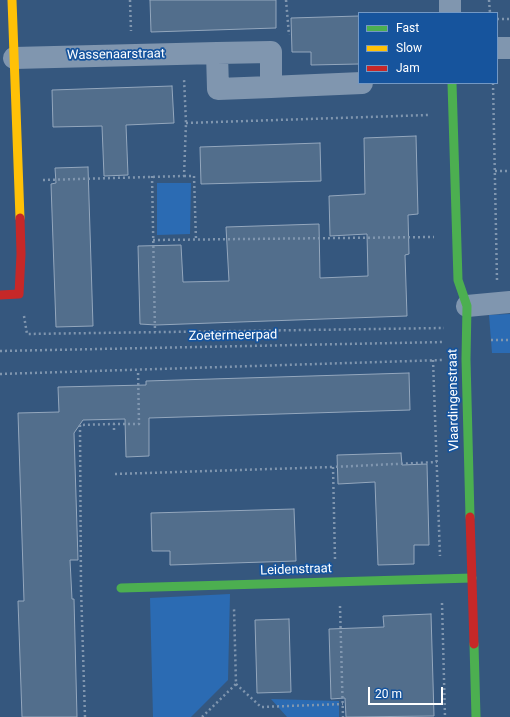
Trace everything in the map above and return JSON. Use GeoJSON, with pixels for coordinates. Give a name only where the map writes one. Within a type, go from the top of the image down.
{"type":"FeatureCollection","features":[{"type":"Feature","properties":{"kind":"street"},"geometry":{"type":"LineString","coordinates":[[450,0],[450,12]]}},
{"type":"Feature","properties":{"kind":"street"},"geometry":{"type":"LineString","coordinates":[[0,295],[19,294],[21,254],[14,58],[8,7]]}},
{"type":"Feature","properties":{"kind":"street"},"geometry":{"type":"LineString","coordinates":[[498,48],[510,48]]}},
{"type":"Feature","properties":{"kind":"street","name":"Wassenaarstraat"},"geometry":{"type":"LineString","coordinates":[[14,58],[271,52],[272,87]]}},
{"type":"Feature","properties":{"kind":"street"},"geometry":{"type":"LineString","coordinates":[[217,53],[218,89],[358,83]]}},
{"type":"Feature","properties":{"kind":"street","name":"Vlaardingenstraat"},"geometry":{"type":"LineString","coordinates":[[452,84],[458,280],[467,306],[466,359],[476,717]]}},
{"type":"Feature","properties":{"kind":"street"},"geometry":{"type":"LineString","coordinates":[[467,306],[504,302]]}},
{"type":"Feature","properties":{"kind":"street","name":"Leidenstraat"},"geometry":{"type":"LineString","coordinates":[[121,588],[472,578]]}},
{"type":"Feature","properties":{"kind":"path"},"geometry":{"type":"LineString","coordinates":[[130,0],[131,55]]}},
{"type":"Feature","properties":{"kind":"path"},"geometry":{"type":"LineString","coordinates":[[489,0],[490,12]]}},
{"type":"Feature","properties":{"kind":"path"},"geometry":{"type":"LineString","coordinates":[[498,20],[510,19]]}},
{"type":"Feature","properties":{"kind":"path"},"geometry":{"type":"LineString","coordinates":[[183,54],[186,123],[184,176]]}},
{"type":"Feature","properties":{"kind":"path"},"geometry":{"type":"LineString","coordinates":[[493,84],[495,171],[504,302]]}},
{"type":"Feature","properties":{"kind":"path"},"geometry":{"type":"LineString","coordinates":[[186,123],[454,114]]}},
{"type":"Feature","properties":{"kind":"path"},"geometry":{"type":"LineString","coordinates":[[495,171],[510,171]]}},
{"type":"Feature","properties":{"kind":"path"},"geometry":{"type":"LineString","coordinates":[[152,176],[155,332]]}},
{"type":"Feature","properties":{"kind":"path"},"geometry":{"type":"LineString","coordinates":[[18,180],[194,176],[196,240]]}},
{"type":"Feature","properties":{"kind":"path"},"geometry":{"type":"LineString","coordinates":[[153,240],[456,236]]}},
{"type":"Feature","properties":{"kind":"path"},"geometry":{"type":"LineString","coordinates":[[19,294],[27,334],[466,328]]}},
{"type":"Feature","properties":{"kind":"path","name":"Zoetermeerpad"},"geometry":{"type":"LineString","coordinates":[[0,351],[466,341]]}},
{"type":"Feature","properties":{"kind":"path"},"geometry":{"type":"LineString","coordinates":[[0,374],[466,359]]}},
{"type":"Feature","properties":{"kind":"path"},"geometry":{"type":"LineString","coordinates":[[433,360],[445,717]]}},
{"type":"Feature","properties":{"kind":"path"},"geometry":{"type":"LineString","coordinates":[[85,717],[80,425],[139,424],[138,370]]}},
{"type":"Feature","properties":{"kind":"path"},"geometry":{"type":"LineString","coordinates":[[114,424],[114,430]]}},
{"type":"Feature","properties":{"kind":"path"},"geometry":{"type":"LineString","coordinates":[[115,474],[437,462]]}},
{"type":"Feature","properties":{"kind":"path"},"geometry":{"type":"LineString","coordinates":[[334,467],[336,566],[340,592],[343,717]]}},
{"type":"Feature","properties":{"kind":"path"},"geometry":{"type":"LineString","coordinates":[[233,585],[236,684],[261,707],[342,704]]}},
{"type":"Feature","properties":{"kind":"path"},"geometry":{"type":"LineString","coordinates":[[202,717],[236,684]]}},
{"type":"Feature","properties":{"kind":"shaded area"},"geometry":{"type":"Polygon","coordinates":[[[157,183],[191,183],[190,234],[157,235],[157,183]]]}},
{"type":"Feature","properties":{"kind":"shaded area"},"geometry":{"type":"Polygon","coordinates":[[[510,314],[510,353],[492,353],[489,315],[510,314]]]}},
{"type":"Feature","properties":{"kind":"shaded area"},"geometry":{"type":"Polygon","coordinates":[[[230,594],[228,680],[191,717],[153,717],[150,598],[230,594]]]}},
{"type":"Feature","properties":{"kind":"shaded area"},"geometry":{"type":"Polygon","coordinates":[[[271,699],[339,701],[339,717],[287,717],[271,699]]]}},
{"type":"Feature","properties":{"kind":"building"},"geometry":{"type":"Polygon","coordinates":[[[150,0],[276,0],[276,28],[151,32],[150,0]]]}},
{"type":"Feature","properties":{"kind":"building"},"geometry":{"type":"Polygon","coordinates":[[[358,16],[358,64],[311,65],[311,52],[292,52],[291,18],[358,16]]]}},
{"type":"Feature","properties":{"kind":"building"},"geometry":{"type":"Polygon","coordinates":[[[172,86],[174,123],[126,125],[128,175],[104,176],[102,126],[53,127],[52,90],[172,86]]]}},
{"type":"Feature","properties":{"kind":"building"},"geometry":{"type":"Polygon","coordinates":[[[416,136],[418,214],[408,215],[409,254],[405,255],[407,316],[156,325],[140,324],[138,246],[181,245],[183,282],[229,281],[226,227],[319,224],[320,278],[368,276],[367,234],[330,236],[329,196],[365,194],[364,138],[416,136]]]}},
{"type":"Feature","properties":{"kind":"building"},"geometry":{"type":"Polygon","coordinates":[[[320,143],[321,181],[201,184],[200,147],[320,143]]]}},
{"type":"Feature","properties":{"kind":"building"},"geometry":{"type":"Polygon","coordinates":[[[88,167],[93,326],[56,327],[51,184],[56,183],[55,168],[88,167]]]}},
{"type":"Feature","properties":{"kind":"building"},"geometry":{"type":"Polygon","coordinates":[[[409,373],[410,410],[149,418],[149,456],[126,457],[125,419],[83,420],[74,433],[78,560],[70,560],[72,599],[74,599],[77,717],[22,717],[18,601],[24,601],[18,413],[59,412],[58,387],[146,385],[146,381],[409,373]]]}},
{"type":"Feature","properties":{"kind":"building"},"geometry":{"type":"Polygon","coordinates":[[[401,453],[402,465],[427,464],[429,545],[414,545],[414,564],[378,565],[375,482],[338,484],[337,455],[401,453]]]}},
{"type":"Feature","properties":{"kind":"building"},"geometry":{"type":"Polygon","coordinates":[[[294,509],[296,561],[170,565],[170,551],[152,551],[151,513],[294,509]]]}},
{"type":"Feature","properties":{"kind":"building"},"geometry":{"type":"Polygon","coordinates":[[[431,614],[434,716],[346,717],[345,698],[331,699],[329,629],[384,627],[383,616],[431,614]]]}},
{"type":"Feature","properties":{"kind":"building"},"geometry":{"type":"Polygon","coordinates":[[[289,619],[291,692],[257,693],[255,620],[289,619]]]}},
{"type":"Feature","properties":{"kind":"traffic: fast"},"geometry":{"type":"LineString","coordinates":[[452,84],[458,280],[467,306],[466,359],[470,517]]}},
{"type":"Feature","properties":{"kind":"traffic: fast"},"geometry":{"type":"LineString","coordinates":[[121,588],[472,578]]}},
{"type":"Feature","properties":{"kind":"traffic: fast"},"geometry":{"type":"LineString","coordinates":[[474,644],[476,717]]}},
{"type":"Feature","properties":{"kind":"traffic: slow"},"geometry":{"type":"LineString","coordinates":[[12,0],[20,218]]}},
{"type":"Feature","properties":{"kind":"traffic: jam"},"geometry":{"type":"LineString","coordinates":[[0,295],[19,294],[21,254],[20,218]]}},
{"type":"Feature","properties":{"kind":"traffic: jam"},"geometry":{"type":"LineString","coordinates":[[470,517],[474,644]]}}]}
